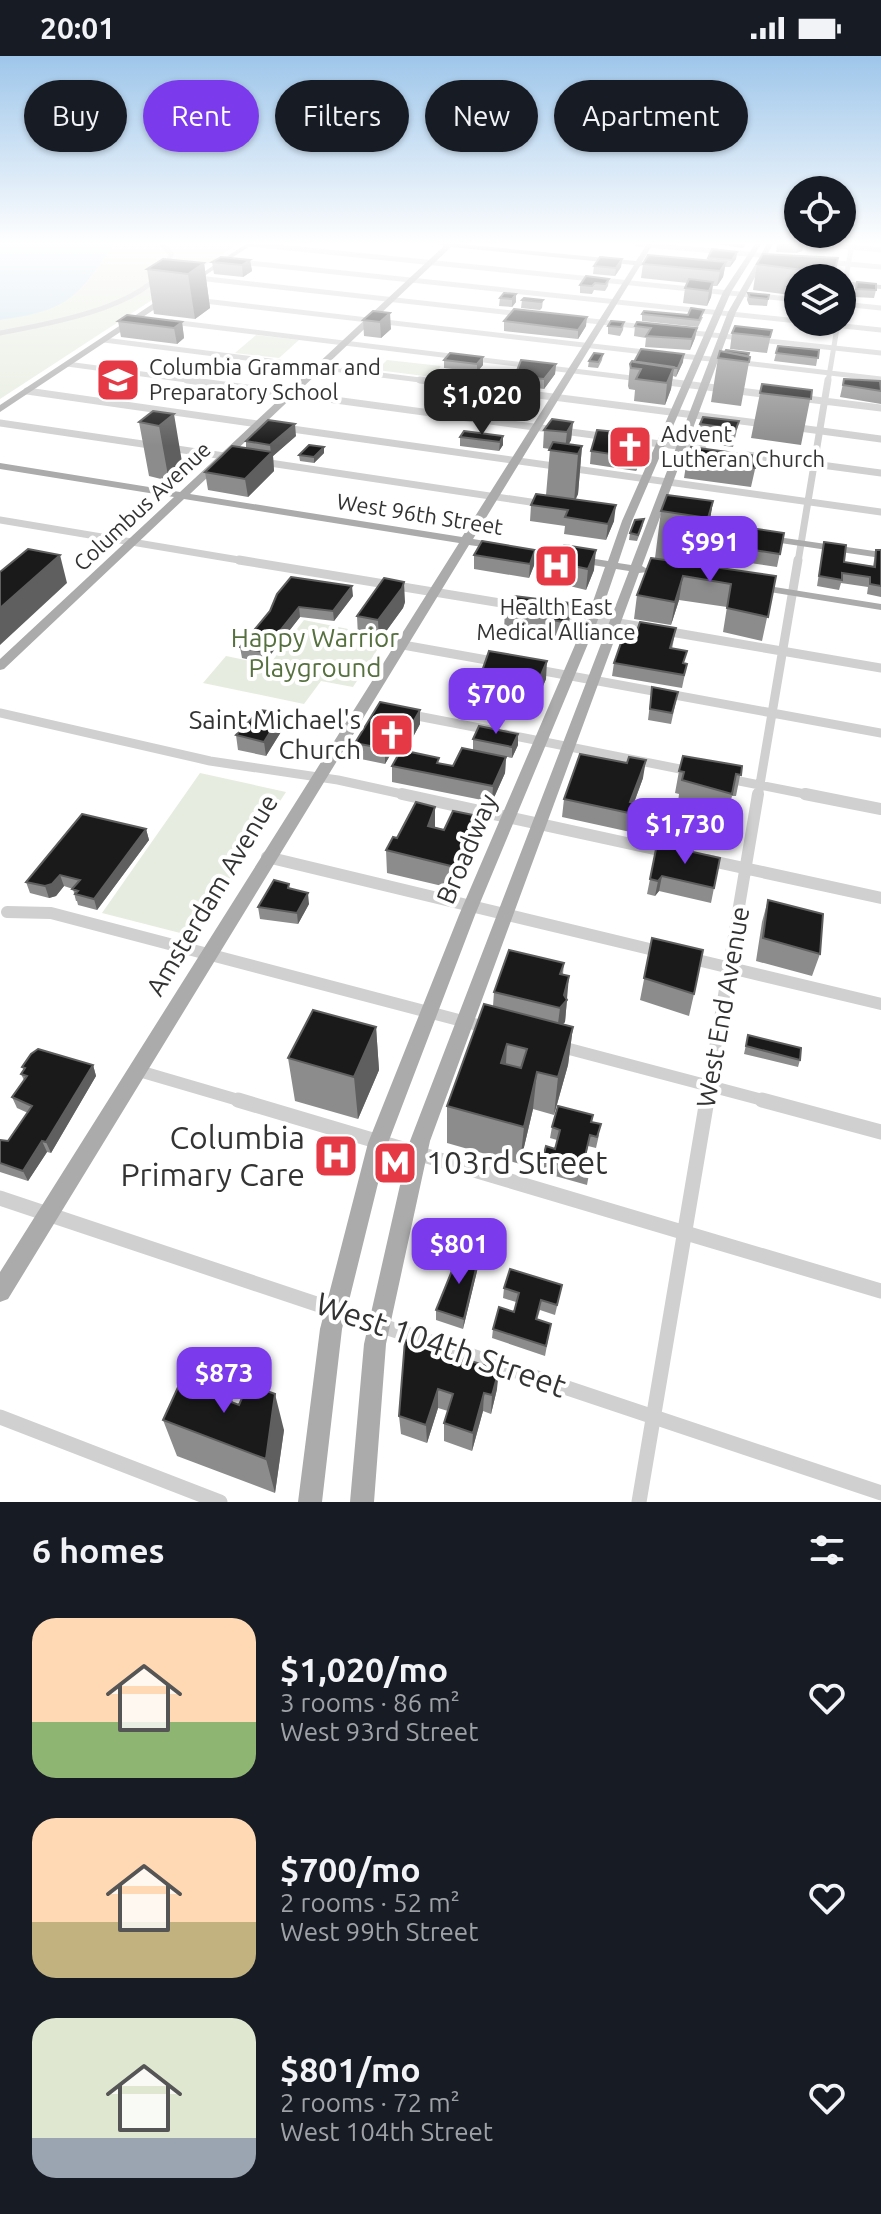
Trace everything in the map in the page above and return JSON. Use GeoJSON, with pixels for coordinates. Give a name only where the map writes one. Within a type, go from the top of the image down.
{"type":"FeatureCollection","features":[{"type":"Feature","properties":{"kind":"main road"},"geometry":{"type":"LineString","coordinates":[[0,409],[153,311]]}},
{"type":"Feature","properties":{"kind":"main road","name":"Columbus Avenue"},"geometry":{"type":"LineString","coordinates":[[0,666],[134,540],[230,457],[259,424],[379,311]]}},
{"type":"Feature","properties":{"kind":"main road","name":"Amsterdam Avenue"},"geometry":{"type":"LineString","coordinates":[[0,1291],[139,1071],[316,778],[370,706],[435,591],[608,311]]}},
{"type":"Feature","properties":{"kind":"main road","name":"Broadway"},"geometry":{"type":"LineString","coordinates":[[310,1502],[335,1309],[378,1143],[428,1011],[592,618],[625,516],[648,479],[718,313]]}},
{"type":"Feature","properties":{"kind":"main road"},"geometry":{"type":"LineString","coordinates":[[362,1502],[379,1323],[416,1154],[538,823],[637,569],[660,522],[668,482],[732,314]]}},
{"type":"Feature","properties":{"kind":"main road","name":"West 96th Street"},"geometry":{"type":"LineString","coordinates":[[0,466],[659,572]]}},
{"type":"Feature","properties":{"kind":"main road"},"geometry":{"type":"LineString","coordinates":[[625,516],[660,522]]}},
{"type":"Feature","properties":{"kind":"main road"},"geometry":{"type":"LineString","coordinates":[[681,525],[881,555]]}},
{"type":"Feature","properties":{"kind":"main road"},"geometry":{"type":"LineString","coordinates":[[742,585],[881,607]]}},
{"type":"Feature","properties":{"kind":"street"},"geometry":{"type":"LineString","coordinates":[[0,333],[89,311]]}},
{"type":"Feature","properties":{"kind":"street"},"geometry":{"type":"LineString","coordinates":[[294,311],[881,379]]}},
{"type":"Feature","properties":{"kind":"street"},"geometry":{"type":"LineString","coordinates":[[500,311],[533,315]]}},
{"type":"Feature","properties":{"kind":"street"},"geometry":{"type":"LineString","coordinates":[[704,311],[784,320]]}},
{"type":"Feature","properties":{"kind":"street"},"geometry":{"type":"LineString","coordinates":[[563,318],[656,328]]}},
{"type":"Feature","properties":{"kind":"street"},"geometry":{"type":"LineString","coordinates":[[162,321],[881,408]]}},
{"type":"Feature","properties":{"kind":"street"},"geometry":{"type":"LineString","coordinates":[[856,327],[881,330]]}},
{"type":"Feature","properties":{"kind":"street"},"geometry":{"type":"LineString","coordinates":[[670,330],[881,353]]}},
{"type":"Feature","properties":{"kind":"street","name":"West End Avenue"},"geometry":{"type":"LineString","coordinates":[[639,1502],[836,336]]}},
{"type":"Feature","properties":{"kind":"street"},"geometry":{"type":"LineString","coordinates":[[104,340],[881,439]]}},
{"type":"Feature","properties":{"kind":"street"},"geometry":{"type":"LineString","coordinates":[[67,364],[707,450]]}},
{"type":"Feature","properties":{"kind":"street"},"geometry":{"type":"LineString","coordinates":[[27,391],[881,512]]}},
{"type":"Feature","properties":{"kind":"street"},"geometry":{"type":"LineString","coordinates":[[0,423],[230,457]]}},
{"type":"Feature","properties":{"kind":"street"},"geometry":{"type":"LineString","coordinates":[[738,454],[881,473]]}},
{"type":"Feature","properties":{"kind":"street"},"geometry":{"type":"LineString","coordinates":[[250,460],[550,505]]}},
{"type":"Feature","properties":{"kind":"street"},"geometry":{"type":"LineString","coordinates":[[0,520],[536,609]]}},
{"type":"Feature","properties":{"kind":"street"},"geometry":{"type":"LineString","coordinates":[[550,611],[881,668]]}},
{"type":"Feature","properties":{"kind":"street"},"geometry":{"type":"LineString","coordinates":[[403,645],[509,664]]}},
{"type":"Feature","properties":{"kind":"street"},"geometry":{"type":"LineString","coordinates":[[524,667],[881,733]]}},
{"type":"Feature","properties":{"kind":"street"},"geometry":{"type":"LineString","coordinates":[[395,711],[697,772]]}},
{"type":"Feature","properties":{"kind":"street"},"geometry":{"type":"LineString","coordinates":[[0,713],[204,760],[299,779],[352,783],[678,854]]}},
{"type":"Feature","properties":{"kind":"street"},"geometry":{"type":"LineString","coordinates":[[712,775],[881,809]]}},
{"type":"Feature","properties":{"kind":"street"},"geometry":{"type":"LineString","coordinates":[[267,857],[881,1004]]}},
{"type":"Feature","properties":{"kind":"street"},"geometry":{"type":"LineString","coordinates":[[694,857],[881,898]]}},
{"type":"Feature","properties":{"kind":"street"},"geometry":{"type":"LineString","coordinates":[[7,912],[51,913],[510,1033]]}},
{"type":"Feature","properties":{"kind":"street"},"geometry":{"type":"LineString","coordinates":[[539,1041],[881,1132]]}},
{"type":"Feature","properties":{"kind":"street"},"geometry":{"type":"LineString","coordinates":[[139,1071],[881,1291]]}},
{"type":"Feature","properties":{"kind":"street","name":"West 104th Street"},"geometry":{"type":"LineString","coordinates":[[0,1198],[881,1493]]}},
{"type":"Feature","properties":{"kind":"street"},"geometry":{"type":"LineString","coordinates":[[0,1417],[220,1502]]}},
{"type":"Feature","properties":{"kind":"green space"},"geometry":{"type":"Polygon","coordinates":[[[0,311],[134,311],[0,399],[0,311]]]}},
{"type":"Feature","properties":{"kind":"green space"},"geometry":{"type":"Polygon","coordinates":[[[256,335],[299,340],[279,358],[235,353],[256,335]]]}},
{"type":"Feature","properties":{"kind":"green space"},"geometry":{"type":"Polygon","coordinates":[[[387,360],[441,366],[432,377],[377,370],[387,360]]]}},
{"type":"Feature","properties":{"kind":"green space","name":"Happy Warrior Playground"},"geometry":{"type":"Polygon","coordinates":[[[304,620],[348,629],[341,639],[379,647],[353,687],[321,681],[304,704],[203,683],[226,656],[269,665],[304,620]]]}},
{"type":"Feature","properties":{"kind":"green space"},"geometry":{"type":"Polygon","coordinates":[[[200,773],[286,792],[192,936],[102,913],[200,773]]]}},
{"type":"Feature","properties":{"kind":"water"},"geometry":{"type":"Polygon","coordinates":[[[0,311],[43,311],[23,316],[0,320],[0,311]]]}},
{"type":"Feature","properties":{"kind":"building"},"geometry":{"type":"Polygon","coordinates":[[[372,311],[390,313],[380,322],[363,320],[372,311]]]}},
{"type":"Feature","properties":{"kind":"building"},"geometry":{"type":"Polygon","coordinates":[[[512,311],[587,317],[578,330],[504,321],[512,311]]]}},
{"type":"Feature","properties":{"kind":"building"},"geometry":{"type":"Polygon","coordinates":[[[649,311],[688,315],[690,311],[703,311],[699,320],[642,314],[649,311]]]}},
{"type":"Feature","properties":{"kind":"building"},"geometry":{"type":"Polygon","coordinates":[[[127,315],[182,322],[174,328],[118,321],[127,315]]]}},
{"type":"Feature","properties":{"kind":"building"},"geometry":{"type":"Polygon","coordinates":[[[611,321],[624,322],[621,327],[608,326],[611,321]]]}},
{"type":"Feature","properties":{"kind":"building"},"geometry":{"type":"Polygon","coordinates":[[[637,322],[697,328],[692,339],[646,336],[651,328],[635,326],[637,322]]]}},
{"type":"Feature","properties":{"kind":"building"},"geometry":{"type":"Polygon","coordinates":[[[735,326],[772,330],[770,337],[732,333],[735,326]]]}},
{"type":"Feature","properties":{"kind":"building"},"geometry":{"type":"Polygon","coordinates":[[[778,346],[819,350],[818,358],[776,353],[778,346]]]}},
{"type":"Feature","properties":{"kind":"building"},"geometry":{"type":"Polygon","coordinates":[[[641,349],[684,354],[678,368],[674,368],[634,362],[641,349]]]}},
{"type":"Feature","properties":{"kind":"building"},"geometry":{"type":"Polygon","coordinates":[[[726,350],[749,353],[748,356],[726,350]]]}},
{"type":"Feature","properties":{"kind":"building"},"geometry":{"type":"Polygon","coordinates":[[[720,351],[750,357],[749,362],[718,358],[720,351]]]}},
{"type":"Feature","properties":{"kind":"building"},"geometry":{"type":"Polygon","coordinates":[[[450,353],[483,357],[477,364],[444,360],[450,353]]]}},
{"type":"Feature","properties":{"kind":"building"},"geometry":{"type":"Polygon","coordinates":[[[594,353],[603,354],[598,362],[589,361],[594,353]]]}},
{"type":"Feature","properties":{"kind":"building"},"geometry":{"type":"Polygon","coordinates":[[[521,360],[556,364],[544,379],[515,376],[521,360]]]}},
{"type":"Feature","properties":{"kind":"building"},"geometry":{"type":"Polygon","coordinates":[[[632,361],[674,367],[667,383],[636,379],[641,369],[631,368],[632,361]]]}},
{"type":"Feature","properties":{"kind":"building"},"geometry":{"type":"Polygon","coordinates":[[[111,367],[130,370],[119,377],[100,375],[111,367]]]}},
{"type":"Feature","properties":{"kind":"building"},"geometry":{"type":"Polygon","coordinates":[[[844,379],[880,381],[881,391],[843,385],[844,379]]]}},
{"type":"Feature","properties":{"kind":"building"},"geometry":{"type":"Polygon","coordinates":[[[762,384],[812,390],[811,399],[760,393],[762,384]]]}},
{"type":"Feature","properties":{"kind":"building"},"geometry":{"type":"Polygon","coordinates":[[[153,411],[174,414],[159,426],[139,422],[153,411]]]}},
{"type":"Feature","properties":{"kind":"building"},"geometry":{"type":"Polygon","coordinates":[[[703,417],[739,421],[736,429],[700,424],[703,417]]]}},
{"type":"Feature","properties":{"kind":"building"},"geometry":{"type":"Polygon","coordinates":[[[552,419],[573,422],[567,432],[544,430],[552,419]]]}},
{"type":"Feature","properties":{"kind":"building"},"geometry":{"type":"Polygon","coordinates":[[[268,420],[295,424],[270,445],[246,441],[268,420]]]}},
{"type":"Feature","properties":{"kind":"building"},"geometry":{"type":"Polygon","coordinates":[[[597,430],[647,435],[637,458],[591,451],[597,430]]]}},
{"type":"Feature","properties":{"kind":"building"},"geometry":{"type":"Polygon","coordinates":[[[464,431],[503,436],[500,442],[460,437],[464,431]]]}},
{"type":"Feature","properties":{"kind":"building"},"geometry":{"type":"Polygon","coordinates":[[[553,442],[582,446],[578,454],[549,450],[553,442]]]}},
{"type":"Feature","properties":{"kind":"building"},"geometry":{"type":"Polygon","coordinates":[[[309,445],[324,447],[314,457],[299,455],[309,445]]]}},
{"type":"Feature","properties":{"kind":"building"},"geometry":{"type":"Polygon","coordinates":[[[232,446],[272,452],[245,479],[205,472],[232,446]]]}},
{"type":"Feature","properties":{"kind":"building"},"geometry":{"type":"Polygon","coordinates":[[[691,447],[758,456],[755,468],[687,459],[691,447]]]}},
{"type":"Feature","properties":{"kind":"building"},"geometry":{"type":"Polygon","coordinates":[[[536,494],[616,505],[608,524],[565,517],[568,510],[531,505],[536,494]]]}},
{"type":"Feature","properties":{"kind":"building"},"geometry":{"type":"Polygon","coordinates":[[[667,495],[713,501],[708,518],[661,511],[667,495]]]}},
{"type":"Feature","properties":{"kind":"building"},"geometry":{"type":"Polygon","coordinates":[[[644,519],[638,535],[630,533],[635,520],[644,519]]]}},
{"type":"Feature","properties":{"kind":"building"},"geometry":{"type":"Polygon","coordinates":[[[730,525],[784,533],[780,554],[753,550],[755,540],[727,535],[730,525]]]}},
{"type":"Feature","properties":{"kind":"building"},"geometry":{"type":"Polygon","coordinates":[[[482,541],[535,550],[530,564],[474,555],[482,541]]]}},
{"type":"Feature","properties":{"kind":"building"},"geometry":{"type":"Polygon","coordinates":[[[824,542],[846,545],[844,562],[875,567],[876,550],[881,550],[881,586],[870,584],[870,577],[842,573],[842,580],[819,576],[824,542]]]}},
{"type":"Feature","properties":{"kind":"building"},"geometry":{"type":"Polygon","coordinates":[[[564,545],[596,550],[588,569],[554,562],[564,545]]]}},
{"type":"Feature","properties":{"kind":"building"},"geometry":{"type":"Polygon","coordinates":[[[28,549],[60,555],[0,608],[0,572],[28,549]]]}},
{"type":"Feature","properties":{"kind":"building"},"geometry":{"type":"Polygon","coordinates":[[[651,558],[776,576],[768,617],[727,608],[731,584],[683,576],[675,602],[637,595],[651,558]]]}},
{"type":"Feature","properties":{"kind":"building"},"geometry":{"type":"Polygon","coordinates":[[[291,577],[352,586],[333,611],[299,607],[263,652],[240,647],[270,611],[277,594],[291,577]]]}},
{"type":"Feature","properties":{"kind":"building"},"geometry":{"type":"Polygon","coordinates":[[[384,578],[404,582],[402,588],[378,620],[357,616],[384,578]]]}},
{"type":"Feature","properties":{"kind":"building"},"geometry":{"type":"Polygon","coordinates":[[[514,596],[571,603],[563,622],[505,610],[514,596]]]}},
{"type":"Feature","properties":{"kind":"building"},"geometry":{"type":"Polygon","coordinates":[[[640,622],[676,628],[670,648],[687,651],[683,663],[687,664],[684,675],[614,663],[622,640],[633,642],[640,622]]]}},
{"type":"Feature","properties":{"kind":"building"},"geometry":{"type":"Polygon","coordinates":[[[489,651],[547,661],[532,696],[487,685],[491,676],[481,674],[489,651]]]}},
{"type":"Feature","properties":{"kind":"building"},"geometry":{"type":"Polygon","coordinates":[[[652,687],[678,692],[672,713],[650,709],[652,687]]]}},
{"type":"Feature","properties":{"kind":"building"},"geometry":{"type":"Polygon","coordinates":[[[380,702],[420,710],[407,733],[395,731],[385,749],[355,743],[380,702]]]}},
{"type":"Feature","properties":{"kind":"building"},"geometry":{"type":"Polygon","coordinates":[[[260,710],[282,713],[264,742],[236,735],[260,710]]]}},
{"type":"Feature","properties":{"kind":"building"},"geometry":{"type":"Polygon","coordinates":[[[479,726],[518,734],[512,747],[473,739],[479,726]]]}},
{"type":"Feature","properties":{"kind":"building"},"geometry":{"type":"Polygon","coordinates":[[[462,748],[506,757],[493,786],[392,766],[401,750],[439,758],[437,763],[453,766],[462,748]]]}},
{"type":"Feature","properties":{"kind":"building"},"geometry":{"type":"Polygon","coordinates":[[[580,754],[627,763],[629,757],[646,760],[630,802],[674,812],[671,822],[564,799],[580,754]]]}},
{"type":"Feature","properties":{"kind":"building"},"geometry":{"type":"Polygon","coordinates":[[[683,756],[742,766],[741,775],[736,774],[732,794],[682,780],[684,772],[679,771],[683,756]]]}},
{"type":"Feature","properties":{"kind":"building"},"geometry":{"type":"Polygon","coordinates":[[[416,802],[435,807],[428,826],[444,830],[453,811],[478,816],[455,867],[386,850],[393,837],[397,838],[416,802]]]}},
{"type":"Feature","properties":{"kind":"building"},"geometry":{"type":"Polygon","coordinates":[[[82,814],[146,829],[94,899],[75,894],[78,891],[72,889],[80,880],[60,875],[52,884],[45,886],[26,882],[82,814]]]}},
{"type":"Feature","properties":{"kind":"building"},"geometry":{"type":"Polygon","coordinates":[[[657,844],[720,858],[714,888],[662,876],[658,881],[650,879],[657,844]]]}},
{"type":"Feature","properties":{"kind":"building"},"geometry":{"type":"Polygon","coordinates":[[[274,880],[289,884],[288,888],[308,893],[297,913],[258,907],[274,880]]]}},
{"type":"Feature","properties":{"kind":"building"},"geometry":{"type":"Polygon","coordinates":[[[768,900],[823,914],[820,954],[763,938],[768,900]]]}},
{"type":"Feature","properties":{"kind":"building"},"geometry":{"type":"Polygon","coordinates":[[[652,938],[703,950],[694,994],[644,978],[652,938]]]}},
{"type":"Feature","properties":{"kind":"building"},"geometry":{"type":"Polygon","coordinates":[[[509,950],[564,963],[560,974],[569,976],[564,995],[567,1000],[560,1008],[494,992],[509,950]]]}},
{"type":"Feature","properties":{"kind":"building"},"geometry":{"type":"Polygon","coordinates":[[[484,1004],[573,1027],[558,1077],[537,1072],[524,1127],[447,1106],[484,1004]],[[507,1044],[501,1063],[521,1068],[527,1049],[507,1044]]]}},
{"type":"Feature","properties":{"kind":"building"},"geometry":{"type":"Polygon","coordinates":[[[313,1010],[376,1027],[354,1077],[288,1058],[313,1010]]]}},
{"type":"Feature","properties":{"kind":"building"},"geometry":{"type":"Polygon","coordinates":[[[748,1035],[801,1048],[800,1060],[746,1046],[748,1035]]]}},
{"type":"Feature","properties":{"kind":"building"},"geometry":{"type":"Polygon","coordinates":[[[38,1049],[93,1065],[46,1142],[42,1141],[23,1171],[0,1163],[0,1140],[8,1141],[32,1106],[12,1097],[27,1076],[21,1074],[25,1068],[22,1067],[38,1049]]]}},
{"type":"Feature","properties":{"kind":"building"},"geometry":{"type":"Polygon","coordinates":[[[558,1106],[593,1115],[591,1122],[601,1124],[597,1137],[590,1135],[585,1156],[592,1158],[588,1174],[542,1161],[546,1146],[555,1149],[560,1130],[552,1127],[558,1106]]]}},
{"type":"Feature","properties":{"kind":"building"},"geometry":{"type":"Polygon","coordinates":[[[460,1251],[479,1256],[464,1319],[436,1310],[460,1251]]]}},
{"type":"Feature","properties":{"kind":"building"},"geometry":{"type":"Polygon","coordinates":[[[510,1269],[562,1285],[557,1305],[541,1300],[536,1319],[551,1324],[546,1346],[493,1329],[499,1307],[514,1312],[519,1293],[504,1288],[510,1269]]]}},
{"type":"Feature","properties":{"kind":"building"},"geometry":{"type":"Polygon","coordinates":[[[405,1340],[499,1370],[492,1395],[484,1393],[473,1433],[444,1423],[453,1394],[438,1389],[426,1425],[399,1416],[405,1340]]]}},
{"type":"Feature","properties":{"kind":"building"},"geometry":{"type":"Polygon","coordinates":[[[193,1374],[228,1387],[223,1399],[239,1405],[248,1384],[275,1394],[266,1459],[163,1420],[179,1385],[186,1388],[193,1374]]]}},
{"type":"Feature","properties":{"kind":"place","name":"Columbia Grammar and Preparatory School"},"geometry":{"type":"Point","coordinates":[118,380]}},
{"type":"Feature","properties":{"kind":"place","name":"Advent Lutheran Church"},"geometry":{"type":"Point","coordinates":[630,447]}},
{"type":"Feature","properties":{"kind":"place","name":"Health East Medical Alliance"},"geometry":{"type":"Point","coordinates":[556,566]}},
{"type":"Feature","properties":{"kind":"place","name":"Saint Michael's Church"},"geometry":{"type":"Point","coordinates":[392,735]}},
{"type":"Feature","properties":{"kind":"place","name":"Columbia Primary Care"},"geometry":{"type":"Point","coordinates":[336,1156]}},
{"type":"Feature","properties":{"kind":"place","name":"103rd Street"},"geometry":{"type":"Point","coordinates":[395,1163]}}]}
